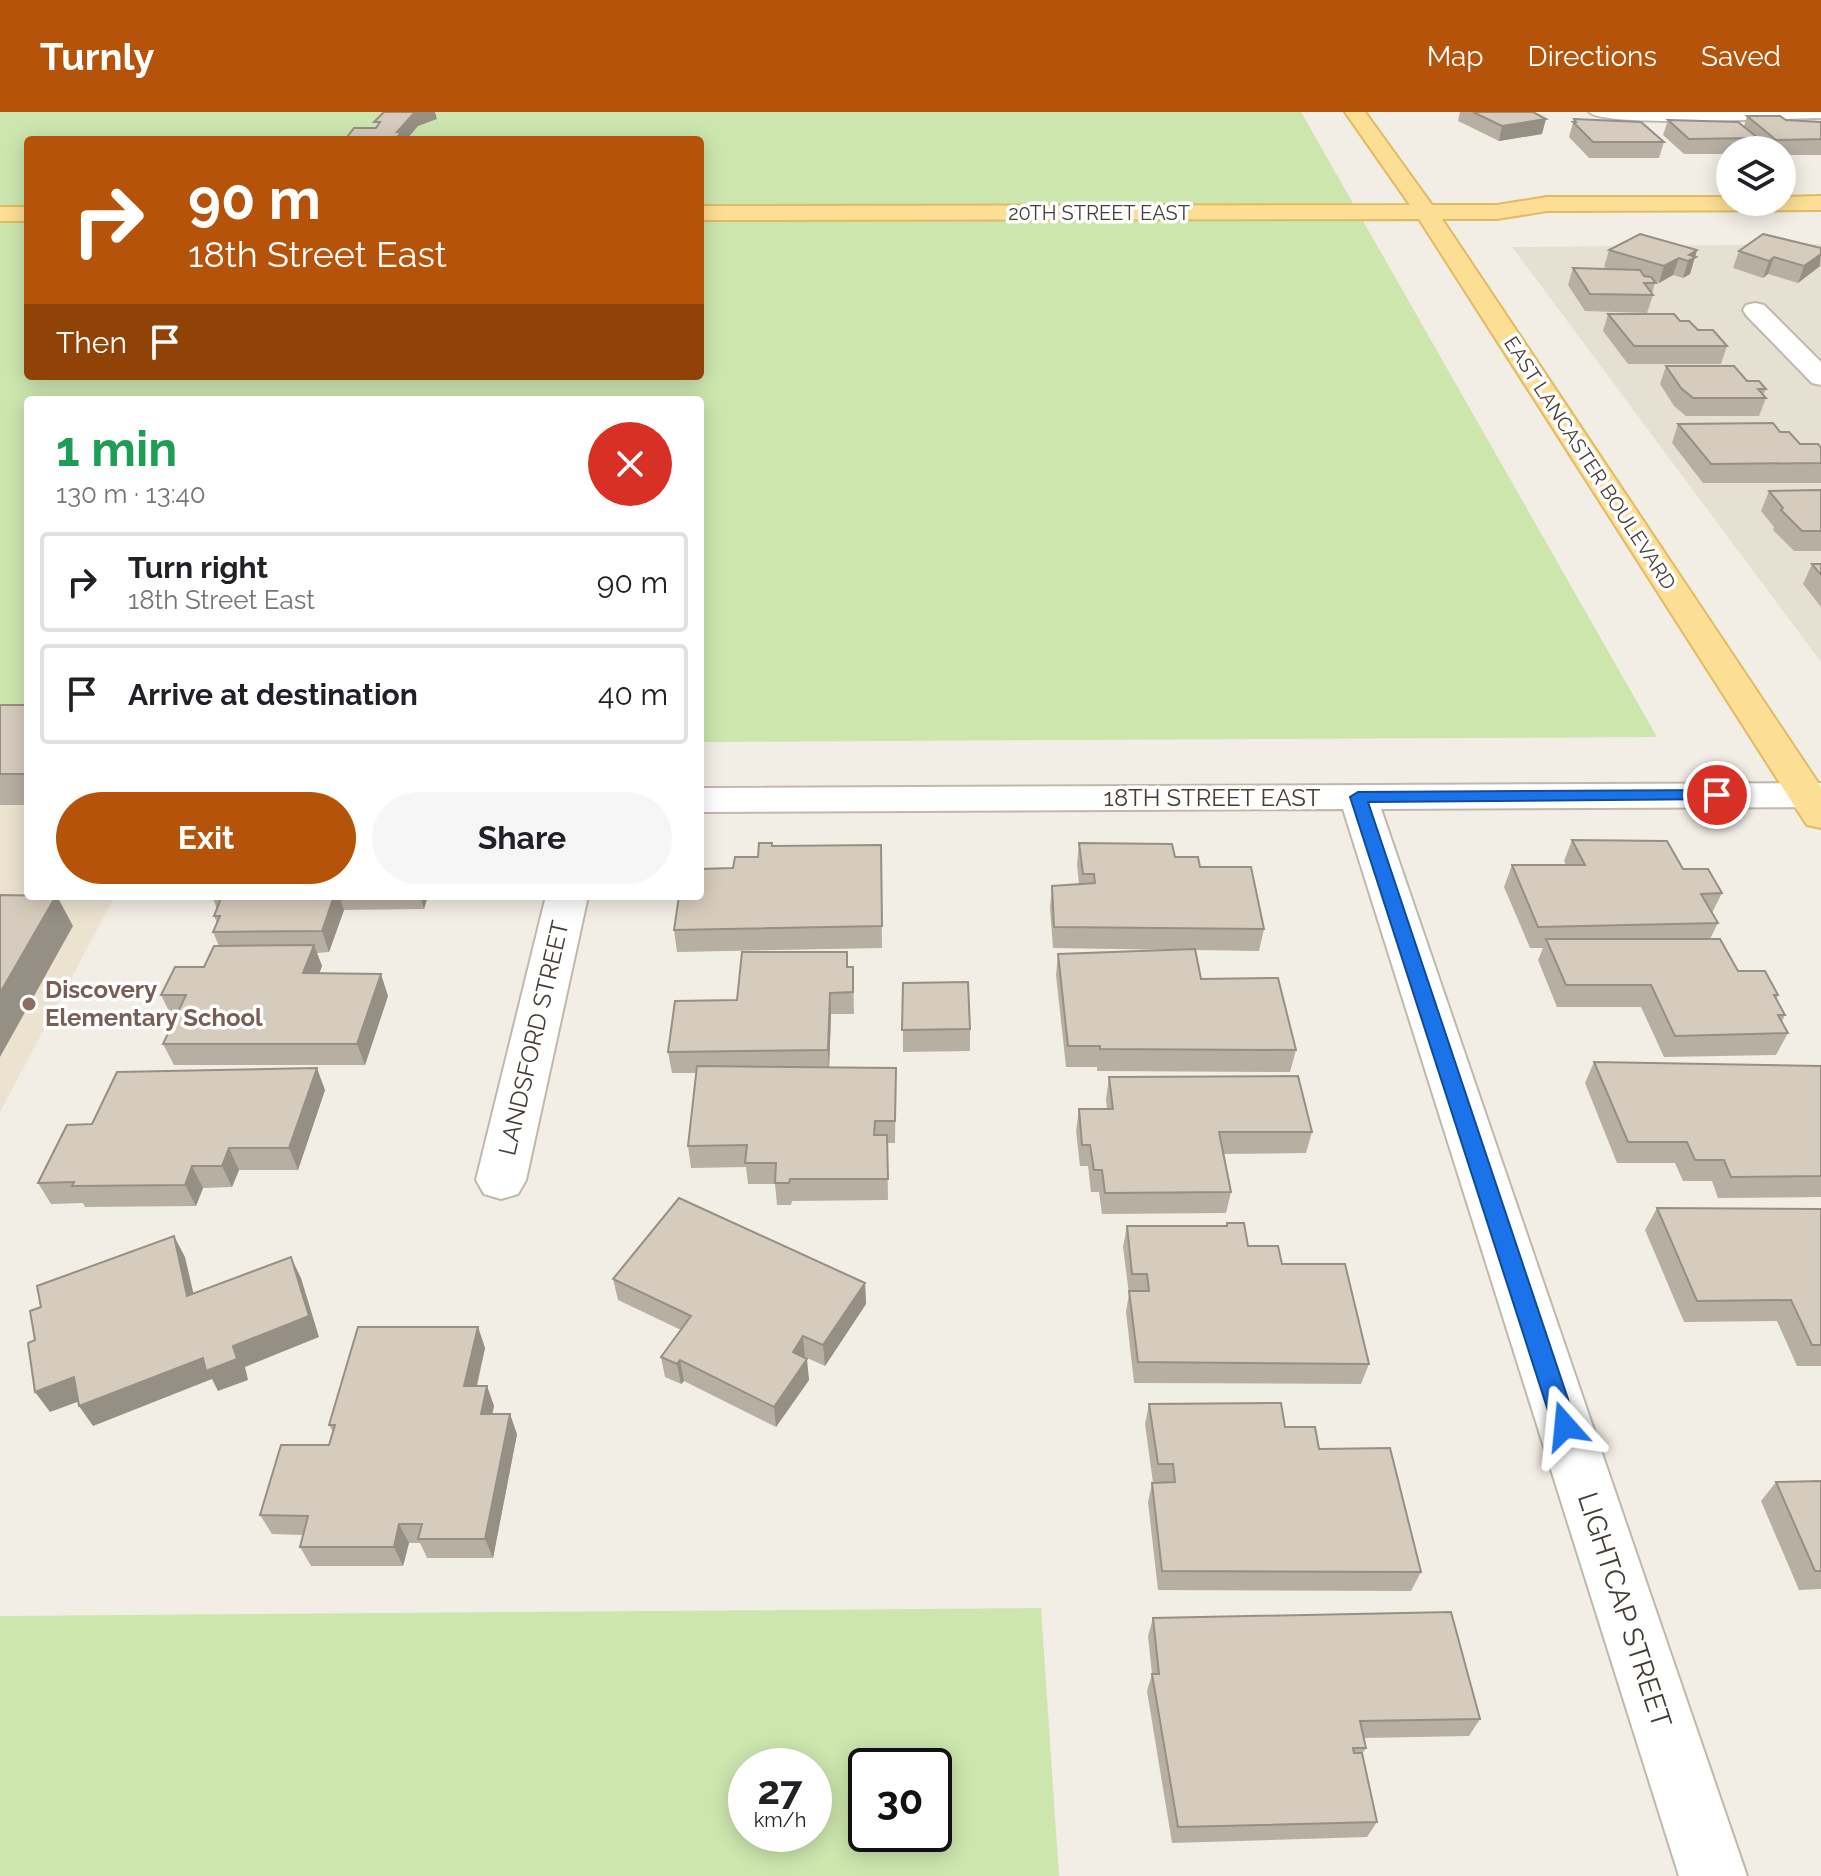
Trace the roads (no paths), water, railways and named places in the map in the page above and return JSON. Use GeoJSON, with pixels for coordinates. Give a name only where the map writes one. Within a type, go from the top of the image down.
{"type":"FeatureCollection","features":[{"type":"Feature","properties":{"kind":"main road","name":"EAST LANCASTER BOULEVARD"},"geometry":{"type":"LineString","coordinates":[[1355,112],[1426,213],[1816,802]]}},
{"type":"Feature","properties":{"kind":"main road","name":"20TH STREET EAST"},"geometry":{"type":"LineString","coordinates":[[704,213],[1426,213],[1497,212],[1547,204],[1821,203]]}},
{"type":"Feature","properties":{"kind":"main road","name":"20TH STREET EAST"},"geometry":{"type":"LineString","coordinates":[[1497,212],[1566,225],[1821,224]]}},
{"type":"Feature","properties":{"kind":"main road"},"geometry":{"type":"LineString","coordinates":[[0,214],[24,214]]}},
{"type":"Feature","properties":{"kind":"street"},"geometry":{"type":"LineString","coordinates":[[1599,112],[1637,115],[1821,112]]}},
{"type":"Feature","properties":{"kind":"street"},"geometry":{"type":"LineString","coordinates":[[1755,310],[1821,377]]}},
{"type":"Feature","properties":{"kind":"street","name":"18TH STREET EAST"},"geometry":{"type":"LineString","coordinates":[[704,800],[1358,797],[1816,802]]}},
{"type":"Feature","properties":{"kind":"street","name":"LIGHTCAP STREET"},"geometry":{"type":"LineString","coordinates":[[1358,797],[1713,1876]]}},
{"type":"Feature","properties":{"kind":"street","name":"LANDSFORD STREET"},"geometry":{"type":"LineString","coordinates":[[501,1180],[566,900]]}},
{"type":"Feature","properties":{"kind":"place","name":"Discovery Elementary School"},"geometry":{"type":"Point","coordinates":[29,1004]}}]}
